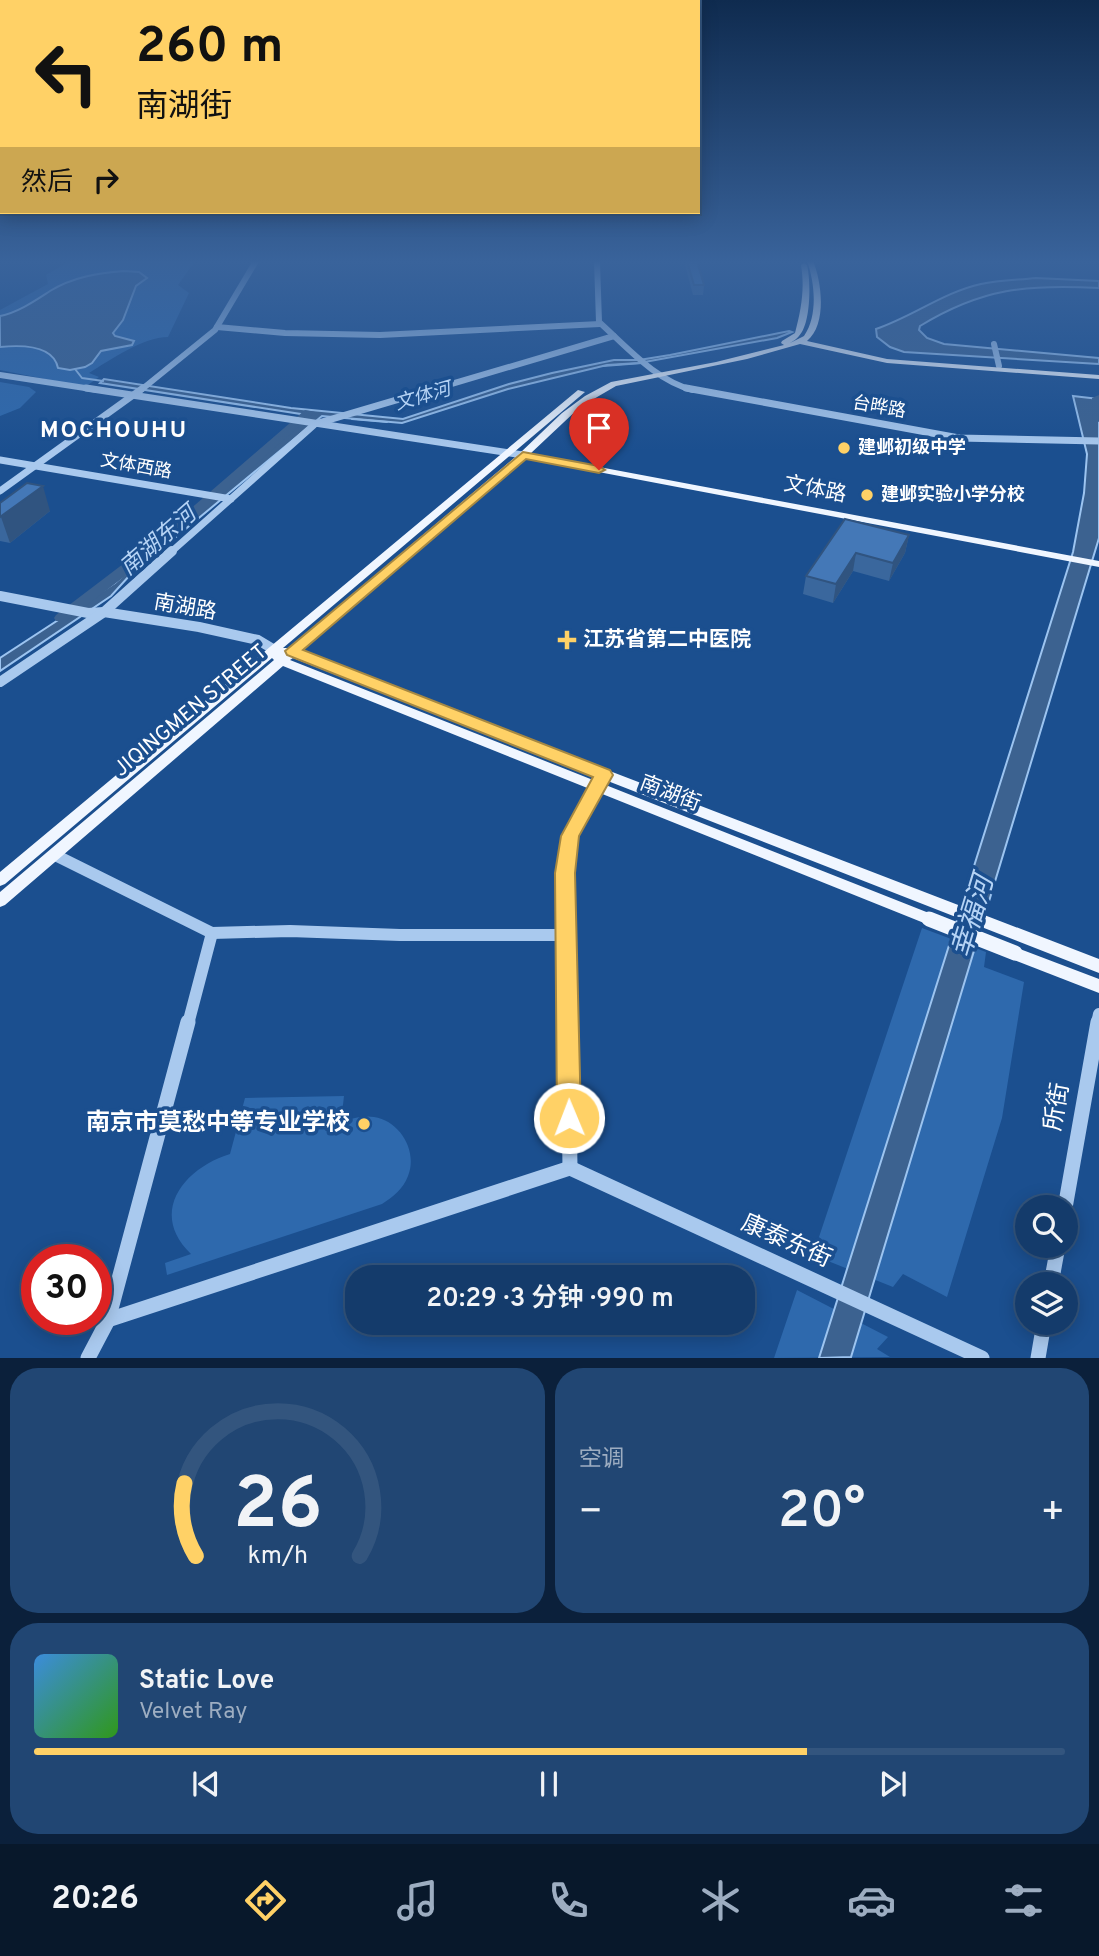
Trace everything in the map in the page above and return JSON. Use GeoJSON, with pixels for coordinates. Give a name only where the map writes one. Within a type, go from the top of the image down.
{"type":"FeatureCollection","features":[{"type":"Feature","properties":{"kind":"main road"},"geometry":{"type":"LineString","coordinates":[[802,324],[805,334]]}},
{"type":"Feature","properties":{"kind":"main road"},"geometry":{"type":"LineString","coordinates":[[805,334],[807,324]]}},
{"type":"Feature","properties":{"kind":"main road"},"geometry":{"type":"LineString","coordinates":[[805,334],[888,358],[1099,375]]}},
{"type":"Feature","properties":{"kind":"main road"},"geometry":{"type":"LineString","coordinates":[[805,334],[887,361],[1099,375]]}},
{"type":"Feature","properties":{"kind":"main road","name":"JIQINGMEN STREET"},"geometry":{"type":"LineString","coordinates":[[0,901],[506,453],[583,390],[607,380],[805,334]]}},
{"type":"Feature","properties":{"kind":"main road","name":"JIQINGMEN STREET"},"geometry":{"type":"LineString","coordinates":[[293,651],[523,455],[577,403],[592,393],[655,370]]}},
{"type":"Feature","properties":{"kind":"main road","name":"文体路"},"geometry":{"type":"LineString","coordinates":[[523,455],[1096,563]]}},
{"type":"Feature","properties":{"kind":"main road","name":"南湖街"},"geometry":{"type":"LineString","coordinates":[[277,655],[293,651],[929,919],[1099,986]]}},
{"type":"Feature","properties":{"kind":"main road","name":"JIQINGMEN STREET"},"geometry":{"type":"LineString","coordinates":[[0,880],[277,655]]}},
{"type":"Feature","properties":{"kind":"main road","name":"南湖街"},"geometry":{"type":"LineString","coordinates":[[277,655],[600,781],[934,902],[1099,966]]}},
{"type":"Feature","properties":{"kind":"street"},"geometry":{"type":"LineString","coordinates":[[0,491],[153,381],[219,324]]}},
{"type":"Feature","properties":{"kind":"street"},"geometry":{"type":"LineString","coordinates":[[217,327],[294,333],[380,335],[593,324]]}},
{"type":"Feature","properties":{"kind":"street","name":"台晔路"},"geometry":{"type":"LineString","coordinates":[[600,324],[677,386],[694,391],[959,438],[1099,441]]}},
{"type":"Feature","properties":{"kind":"street"},"geometry":{"type":"LineString","coordinates":[[0,682],[104,612],[227,498],[313,424],[614,336]]}},
{"type":"Feature","properties":{"kind":"street"},"geometry":{"type":"LineString","coordinates":[[994,344],[999,366]]}},
{"type":"Feature","properties":{"kind":"street"},"geometry":{"type":"LineString","coordinates":[[0,374],[523,455]]}},
{"type":"Feature","properties":{"kind":"street","name":"文体西路"},"geometry":{"type":"LineString","coordinates":[[0,460],[227,498]]}},
{"type":"Feature","properties":{"kind":"street","name":"南湖路"},"geometry":{"type":"LineString","coordinates":[[0,596],[258,640],[277,655]]}},
{"type":"Feature","properties":{"kind":"street"},"geometry":{"type":"LineString","coordinates":[[112,1319],[570,1168],[565,873],[570,836],[600,781]]}},
{"type":"Feature","properties":{"kind":"street"},"geometry":{"type":"LineString","coordinates":[[55,855],[212,933],[290,931],[400,935],[566,935]]}},
{"type":"Feature","properties":{"kind":"street"},"geometry":{"type":"LineString","coordinates":[[112,1305],[212,933]]}},
{"type":"Feature","properties":{"kind":"street","name":"所街"},"geometry":{"type":"LineString","coordinates":[[1067,1195],[1099,1014]]}},
{"type":"Feature","properties":{"kind":"street","name":"康泰东街"},"geometry":{"type":"LineString","coordinates":[[570,1168],[982,1357]]}},
{"type":"Feature","properties":{"kind":"street"},"geometry":{"type":"LineString","coordinates":[[88,1357],[100,1335]]}},
{"type":"Feature","properties":{"kind":"street"},"geometry":{"type":"LineString","coordinates":[[1038,1357],[1042,1335]]}},
{"type":"Feature","properties":{"kind":"shaded area"},"geometry":{"type":"Polygon","coordinates":[[[0,324],[174,324],[168,337],[138,345],[89,373],[99,377],[85,387],[0,370],[0,324]]]}},
{"type":"Feature","properties":{"kind":"shaded area"},"geometry":{"type":"Polygon","coordinates":[[[0,382],[29,387],[36,392],[20,408],[0,416],[0,382]]]}},
{"type":"Feature","properties":{"kind":"shaded area"},"geometry":{"type":"Polygon","coordinates":[[[922,928],[986,952],[984,967],[1024,982],[1002,1118],[947,1297],[903,1274],[893,1287],[813,1255],[922,928]]]}},
{"type":"Feature","properties":{"kind":"shaded area"},"geometry":{"type":"Polygon","coordinates":[[[344,1096],[341,1122],[374,1117],[392,1124],[404,1139],[411,1157],[410,1166],[406,1181],[397,1192],[382,1204],[167,1275],[165,1263],[191,1254],[178,1239],[172,1223],[172,1208],[177,1194],[198,1170],[230,1154],[245,1098],[344,1096]]]}},
{"type":"Feature","properties":{"kind":"shaded area"},"geometry":{"type":"Polygon","coordinates":[[[797,1290],[888,1337],[877,1349],[890,1357],[774,1358],[797,1290]]]}},
{"type":"Feature","properties":{"kind":"water"},"geometry":{"type":"Polygon","coordinates":[[[0,324],[120,324],[113,333],[115,336],[134,341],[132,345],[101,351],[92,363],[70,370],[58,368],[50,354],[43,350],[26,346],[0,347],[0,324]]]}},
{"type":"Feature","properties":{"kind":"water"},"geometry":{"type":"Polygon","coordinates":[[[887,324],[923,324],[919,330],[927,338],[944,344],[1099,358],[1099,364],[904,352],[890,347],[877,337],[876,329],[887,324]]]}},
{"type":"Feature","properties":{"kind":"water"},"geometry":{"type":"Polygon","coordinates":[[[792,332],[777,338],[639,363],[607,365],[508,389],[402,423],[322,416],[130,575],[111,596],[0,671],[0,658],[115,583],[307,415],[100,383],[104,379],[291,408],[403,419],[509,384],[552,373],[614,360],[639,360],[670,355],[792,332]]]}},
{"type":"Feature","properties":{"kind":"water"},"geometry":{"type":"Polygon","coordinates":[[[1073,396],[1099,399],[1099,538],[851,1357],[819,1358],[1073,552],[1084,493],[1087,454],[1073,396]]]}},
{"type":"Feature","properties":{"kind":"building"},"geometry":{"type":"Polygon","coordinates":[[[27,483],[43,486],[0,517],[0,503],[27,483]]]}},
{"type":"Feature","properties":{"kind":"building"},"geometry":{"type":"Polygon","coordinates":[[[845,519],[909,535],[893,563],[856,553],[836,584],[806,576],[845,519]]]}},
{"type":"Feature","properties":{"kind":"waterway","name":"文体河"},"geometry":{"type":"LineString","coordinates":[[603,366],[642,363]]}},
{"type":"Feature","properties":{"kind":"waterway","name":"文体河"},"geometry":{"type":"LineString","coordinates":[[75,369],[82,378],[103,381]]}},
{"type":"Feature","properties":{"kind":"waterway","name":"幸福河"},"geometry":{"type":"LineString","coordinates":[[1097,398],[1099,419]]}},
{"type":"Feature","properties":{"kind":"waterway","name":"南湖东河"},"geometry":{"type":"LineString","coordinates":[[61,618],[157,545],[309,412]]}},
{"type":"Feature","properties":{"kind":"waterway","name":"文体河"},"geometry":{"type":"LineString","coordinates":[[352,419],[387,422]]}},
{"type":"Feature","properties":{"kind":"place","name":"建邺初级中学"},"geometry":{"type":"Point","coordinates":[844,448]}},
{"type":"Feature","properties":{"kind":"place","name":"建邺实验小学分校"},"geometry":{"type":"Point","coordinates":[867,495]}},
{"type":"Feature","properties":{"kind":"place","name":"江苏省第二中医院"},"geometry":{"type":"Point","coordinates":[567,640]}},
{"type":"Feature","properties":{"kind":"place","name":"南京市莫愁中等专业学校"},"geometry":{"type":"Point","coordinates":[364,1124]}},
{"type":"Feature","properties":{"kind":"district","name":"MOCHOUHU"},"geometry":{"type":"Point","coordinates":[114,431]}},
{"type":"Feature","properties":{"kind":"route"},"geometry":{"type":"LineString","coordinates":[[569,1118],[565,873],[570,836],[604,775],[293,651],[523,455],[599,470]]}}]}
